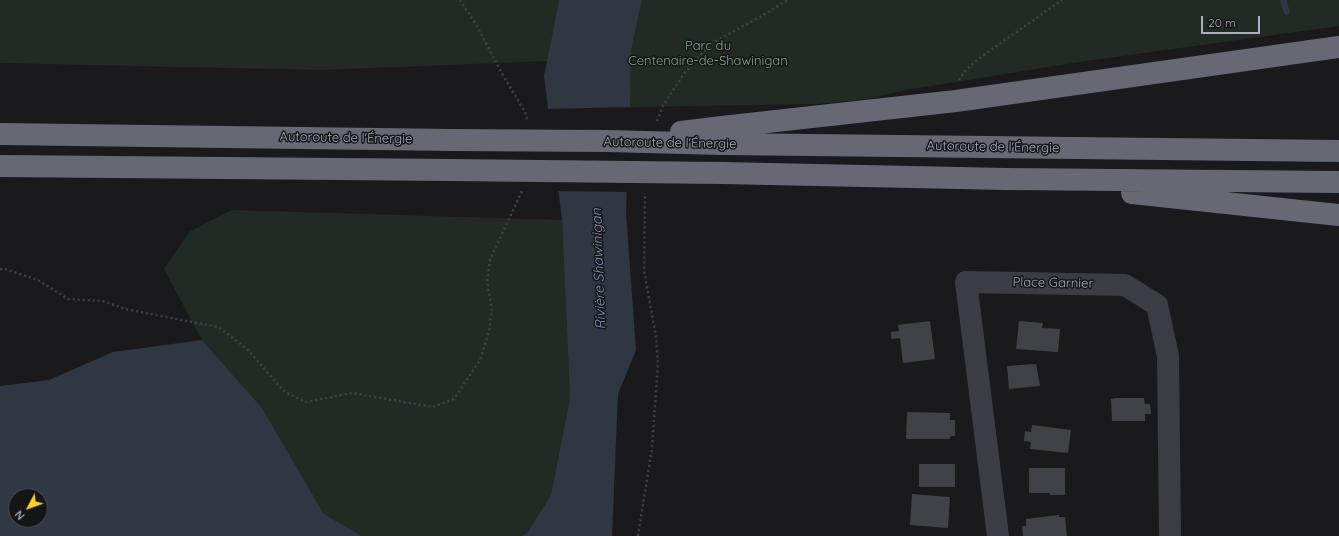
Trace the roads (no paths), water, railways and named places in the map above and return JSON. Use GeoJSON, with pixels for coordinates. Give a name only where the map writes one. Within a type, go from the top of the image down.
{"type":"FeatureCollection","features":[{"type":"Feature","properties":{"kind":"highway"},"geometry":{"type":"LineString","coordinates":[[722,136],[956,101],[1339,47]]}},
{"type":"Feature","properties":{"kind":"highway","name":"Autoroute de l'Énergie"},"geometry":{"type":"LineString","coordinates":[[0,134],[607,141],[722,136],[1339,151]]}},
{"type":"Feature","properties":{"kind":"highway"},"geometry":{"type":"LineString","coordinates":[[0,166],[722,173],[1006,179],[1339,182]]}},
{"type":"Feature","properties":{"kind":"highway"},"geometry":{"type":"LineString","coordinates":[[1006,179],[1339,215]]}},
{"type":"Feature","properties":{"kind":"street","name":"Place Garnier"},"geometry":{"type":"LineString","coordinates":[[998,536],[966,282],[1125,285],[1157,304],[1168,356],[1170,536]]}},
{"type":"Feature","properties":{"kind":"water","name":"Rivière Shawinigan"},"geometry":{"type":"Polygon","coordinates":[[[559,0],[642,0],[631,51],[626,212],[636,350],[618,394],[612,536],[522,536],[528,532],[551,495],[570,397],[562,220],[544,76],[559,0]]]}},
{"type":"Feature","properties":{"kind":"water"},"geometry":{"type":"Polygon","coordinates":[[[202,340],[262,408],[324,514],[362,536],[0,536],[0,386],[49,380],[113,352],[202,340]]]}},
{"type":"Feature","properties":{"kind":"waterway"},"geometry":{"type":"LineString","coordinates":[[1283,0],[1287,12]]}},
{"type":"Feature","properties":{"kind":"park label","name":"Parc du Centenaire-de-Shawinigan"},"geometry":{"type":"Point","coordinates":[708,54]}}]}
